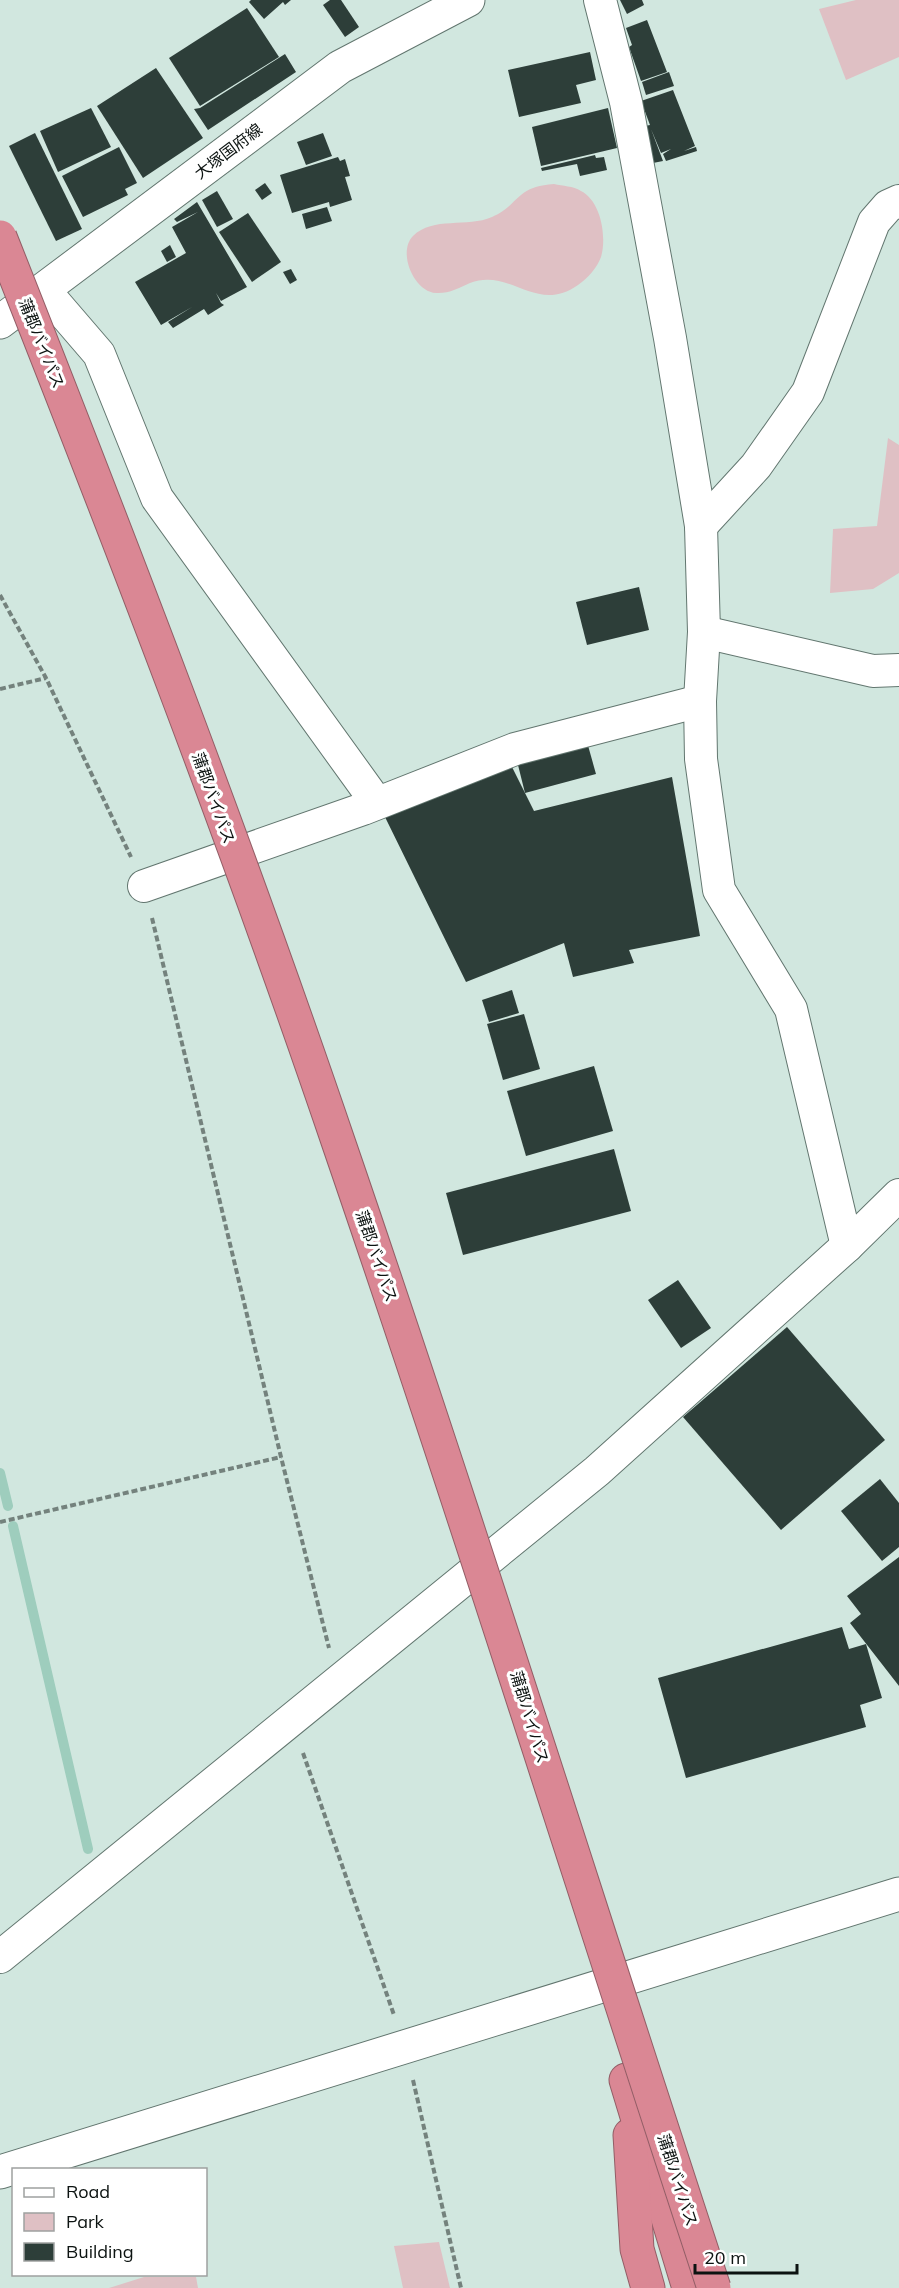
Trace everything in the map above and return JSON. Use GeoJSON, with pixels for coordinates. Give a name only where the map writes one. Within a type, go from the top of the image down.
{"type":"FeatureCollection","features":[{"type":"Feature","properties":{"kind":"highway","name":"蒲郡バイパス"},"geometry":{"type":"LineString","coordinates":[[0,237],[109,514],[261,924],[339,1143],[509,1650],[714,2288]]}},
{"type":"Feature","properties":{"kind":"highway","name":"蒲郡バイパス"},"geometry":{"type":"LineString","coordinates":[[0,286],[142,652],[279,1029],[501,1670],[689,2288]]}},
{"type":"Feature","properties":{"kind":"highway"},"geometry":{"type":"LineString","coordinates":[[626,2080],[637,2249],[648,2288]]}},
{"type":"Feature","properties":{"kind":"street","name":"大塚国府線"},"geometry":{"type":"LineString","coordinates":[[0,322],[340,67],[468,0]]}},
{"type":"Feature","properties":{"kind":"street"},"geometry":{"type":"LineString","coordinates":[[600,0],[626,102],[670,338],[700,526],[704,632],[700,701],[701,759],[718,890],[790,1009],[847,1246]]}},
{"type":"Feature","properties":{"kind":"street"},"geometry":{"type":"LineString","coordinates":[[700,526],[756,466],[808,392],[874,222],[888,206],[899,201]]}},
{"type":"Feature","properties":{"kind":"street"},"geometry":{"type":"LineString","coordinates":[[44,290],[99,354],[157,498],[377,803]]}},
{"type":"Feature","properties":{"kind":"street"},"geometry":{"type":"LineString","coordinates":[[704,632],[873,671],[899,670]]}},
{"type":"Feature","properties":{"kind":"street"},"geometry":{"type":"LineString","coordinates":[[144,886],[377,803],[516,749],[700,701]]}},
{"type":"Feature","properties":{"kind":"street"},"geometry":{"type":"LineString","coordinates":[[0,1957],[597,1471],[847,1246],[899,1195]]}},
{"type":"Feature","properties":{"kind":"street"},"geometry":{"type":"LineString","coordinates":[[13,2168],[899,1894]]}},
{"type":"Feature","properties":{"kind":"path"},"geometry":{"type":"LineString","coordinates":[[0,595],[46,678],[144,886],[280,1457],[338,1681]]}},
{"type":"Feature","properties":{"kind":"path"},"geometry":{"type":"LineString","coordinates":[[0,689],[46,678]]}},
{"type":"Feature","properties":{"kind":"path"},"geometry":{"type":"LineString","coordinates":[[0,1522],[280,1457]]}},
{"type":"Feature","properties":{"kind":"path"},"geometry":{"type":"LineString","coordinates":[[291,1718],[406,2048],[461,2288]]}},
{"type":"Feature","properties":{"kind":"green space"},"geometry":{"type":"Polygon","coordinates":[[[856,0],[899,0],[899,57],[846,80],[819,9],[856,0]]]}},
{"type":"Feature","properties":{"kind":"green space"},"geometry":{"type":"Polygon","coordinates":[[[554,184],[575,188],[588,196],[601,220],[603,249],[601,257],[592,272],[578,285],[563,293],[549,295],[498,281],[484,280],[449,292],[436,293],[428,291],[415,279],[407,261],[408,243],[421,230],[440,224],[472,222],[492,217],[531,189],[554,184]]]}},
{"type":"Feature","properties":{"kind":"green space"},"geometry":{"type":"Polygon","coordinates":[[[888,438],[899,445],[899,573],[873,589],[830,593],[833,529],[877,526],[888,438]]]}},
{"type":"Feature","properties":{"kind":"green space"},"geometry":{"type":"Polygon","coordinates":[[[439,2242],[450,2288],[403,2288],[394,2246],[439,2242]]]}},
{"type":"Feature","properties":{"kind":"green space"},"geometry":{"type":"Polygon","coordinates":[[[144,2277],[196,2277],[198,2288],[109,2288],[144,2277]]]}},
{"type":"Feature","properties":{"kind":"building"},"geometry":{"type":"Polygon","coordinates":[[[251,0],[291,0],[285,5],[283,2],[264,19],[249,2],[251,0]]]}},
{"type":"Feature","properties":{"kind":"building"},"geometry":{"type":"Polygon","coordinates":[[[330,0],[341,0],[359,27],[345,37],[323,5],[330,0]]]}},
{"type":"Feature","properties":{"kind":"building"},"geometry":{"type":"Polygon","coordinates":[[[620,0],[642,0],[644,5],[627,14],[620,0]]]}},
{"type":"Feature","properties":{"kind":"building"},"geometry":{"type":"Polygon","coordinates":[[[247,8],[279,57],[200,106],[169,58],[247,8]]]}},
{"type":"Feature","properties":{"kind":"building"},"geometry":{"type":"Polygon","coordinates":[[[647,20],[667,72],[641,81],[629,47],[632,45],[626,28],[647,20]]]}},
{"type":"Feature","properties":{"kind":"building"},"geometry":{"type":"Polygon","coordinates":[[[590,52],[596,80],[576,85],[581,103],[519,117],[508,70],[590,52]]]}},
{"type":"Feature","properties":{"kind":"building"},"geometry":{"type":"Polygon","coordinates":[[[285,54],[296,72],[208,130],[194,109],[200,108],[285,54]]]}},
{"type":"Feature","properties":{"kind":"building"},"geometry":{"type":"Polygon","coordinates":[[[156,68],[203,138],[143,178],[97,106],[156,68]]]}},
{"type":"Feature","properties":{"kind":"building"},"geometry":{"type":"Polygon","coordinates":[[[669,72],[674,86],[646,95],[642,82],[669,72]]]}},
{"type":"Feature","properties":{"kind":"building"},"geometry":{"type":"Polygon","coordinates":[[[673,90],[695,146],[684,151],[696,147],[697,151],[666,161],[663,154],[671,149],[661,153],[651,129],[663,161],[653,163],[645,126],[650,125],[641,101],[673,90]]]}},
{"type":"Feature","properties":{"kind":"building"},"geometry":{"type":"Polygon","coordinates":[[[91,108],[111,147],[58,172],[40,131],[91,108]]]}},
{"type":"Feature","properties":{"kind":"building"},"geometry":{"type":"Polygon","coordinates":[[[608,108],[617,148],[541,166],[532,127],[608,108]]]}},
{"type":"Feature","properties":{"kind":"building"},"geometry":{"type":"Polygon","coordinates":[[[35,133],[82,229],[56,241],[9,146],[35,133]]]}},
{"type":"Feature","properties":{"kind":"building"},"geometry":{"type":"Polygon","coordinates":[[[323,133],[332,156],[306,165],[297,142],[323,133]]]}},
{"type":"Feature","properties":{"kind":"building"},"geometry":{"type":"Polygon","coordinates":[[[119,147],[137,183],[125,189],[128,195],[83,217],[62,176],[119,147]]]}},
{"type":"Feature","properties":{"kind":"building"},"geometry":{"type":"Polygon","coordinates":[[[595,155],[596,158],[604,157],[607,170],[580,176],[577,164],[542,171],[541,168],[595,155]]]}},
{"type":"Feature","properties":{"kind":"building"},"geometry":{"type":"Polygon","coordinates":[[[338,157],[340,161],[345,159],[350,176],[345,177],[352,200],[330,207],[329,202],[292,213],[280,175],[338,157]]]}},
{"type":"Feature","properties":{"kind":"building"},"geometry":{"type":"Polygon","coordinates":[[[265,183],[272,193],[262,200],[255,190],[265,183]]]}},
{"type":"Feature","properties":{"kind":"building"},"geometry":{"type":"Polygon","coordinates":[[[217,191],[233,219],[217,227],[202,200],[217,191]]]}},
{"type":"Feature","properties":{"kind":"building"},"geometry":{"type":"Polygon","coordinates":[[[197,202],[247,287],[221,301],[216,293],[221,303],[224,305],[208,315],[204,309],[173,328],[168,322],[192,307],[161,325],[135,282],[186,253],[172,227],[198,212],[177,222],[174,219],[197,202]]]}},
{"type":"Feature","properties":{"kind":"building"},"geometry":{"type":"Polygon","coordinates":[[[327,207],[332,221],[306,229],[302,214],[327,207]]]}},
{"type":"Feature","properties":{"kind":"building"},"geometry":{"type":"Polygon","coordinates":[[[248,213],[281,262],[252,282],[219,232],[248,213]]]}},
{"type":"Feature","properties":{"kind":"building"},"geometry":{"type":"Polygon","coordinates":[[[170,245],[176,257],[167,262],[161,251],[170,245]]]}},
{"type":"Feature","properties":{"kind":"building"},"geometry":{"type":"Polygon","coordinates":[[[291,269],[297,280],[290,284],[283,272],[291,269]]]}},
{"type":"Feature","properties":{"kind":"building"},"geometry":{"type":"Polygon","coordinates":[[[639,587],[649,630],[587,645],[576,602],[639,587]]]}},
{"type":"Feature","properties":{"kind":"building"},"geometry":{"type":"Polygon","coordinates":[[[587,742],[596,774],[525,793],[517,761],[587,742]]]}},
{"type":"Feature","properties":{"kind":"building"},"geometry":{"type":"Polygon","coordinates":[[[511,765],[534,811],[672,777],[700,936],[629,950],[634,963],[573,977],[564,943],[466,982],[385,817],[511,765]]]}},
{"type":"Feature","properties":{"kind":"building"},"geometry":{"type":"Polygon","coordinates":[[[512,990],[519,1013],[489,1022],[482,1000],[512,990]]]}},
{"type":"Feature","properties":{"kind":"building"},"geometry":{"type":"Polygon","coordinates":[[[524,1014],[540,1069],[503,1080],[487,1024],[524,1014]]]}},
{"type":"Feature","properties":{"kind":"building"},"geometry":{"type":"Polygon","coordinates":[[[594,1066],[613,1131],[526,1156],[507,1091],[594,1066]]]}},
{"type":"Feature","properties":{"kind":"building"},"geometry":{"type":"Polygon","coordinates":[[[614,1149],[631,1211],[463,1255],[446,1193],[614,1149]]]}},
{"type":"Feature","properties":{"kind":"building"},"geometry":{"type":"Polygon","coordinates":[[[678,1280],[711,1328],[681,1348],[648,1300],[678,1280]]]}},
{"type":"Feature","properties":{"kind":"building"},"geometry":{"type":"Polygon","coordinates":[[[787,1327],[885,1440],[781,1530],[683,1417],[787,1327]]]}},
{"type":"Feature","properties":{"kind":"building"},"geometry":{"type":"Polygon","coordinates":[[[880,1479],[899,1503],[899,1547],[882,1561],[841,1511],[880,1479]]]}},
{"type":"Feature","properties":{"kind":"building"},"geometry":{"type":"Polygon","coordinates":[[[899,1557],[899,1686],[850,1623],[861,1614],[847,1596],[899,1557]]]}},
{"type":"Feature","properties":{"kind":"building"},"geometry":{"type":"Polygon","coordinates":[[[842,1627],[849,1649],[866,1644],[882,1698],[860,1705],[866,1727],[686,1778],[658,1678],[842,1627]]]}},
{"type":"Feature","properties":{"kind":"waterway"},"geometry":{"type":"LineString","coordinates":[[0,1473],[8,1506]]}},
{"type":"Feature","properties":{"kind":"waterway"},"geometry":{"type":"LineString","coordinates":[[13,1526],[88,1849]]}}]}
